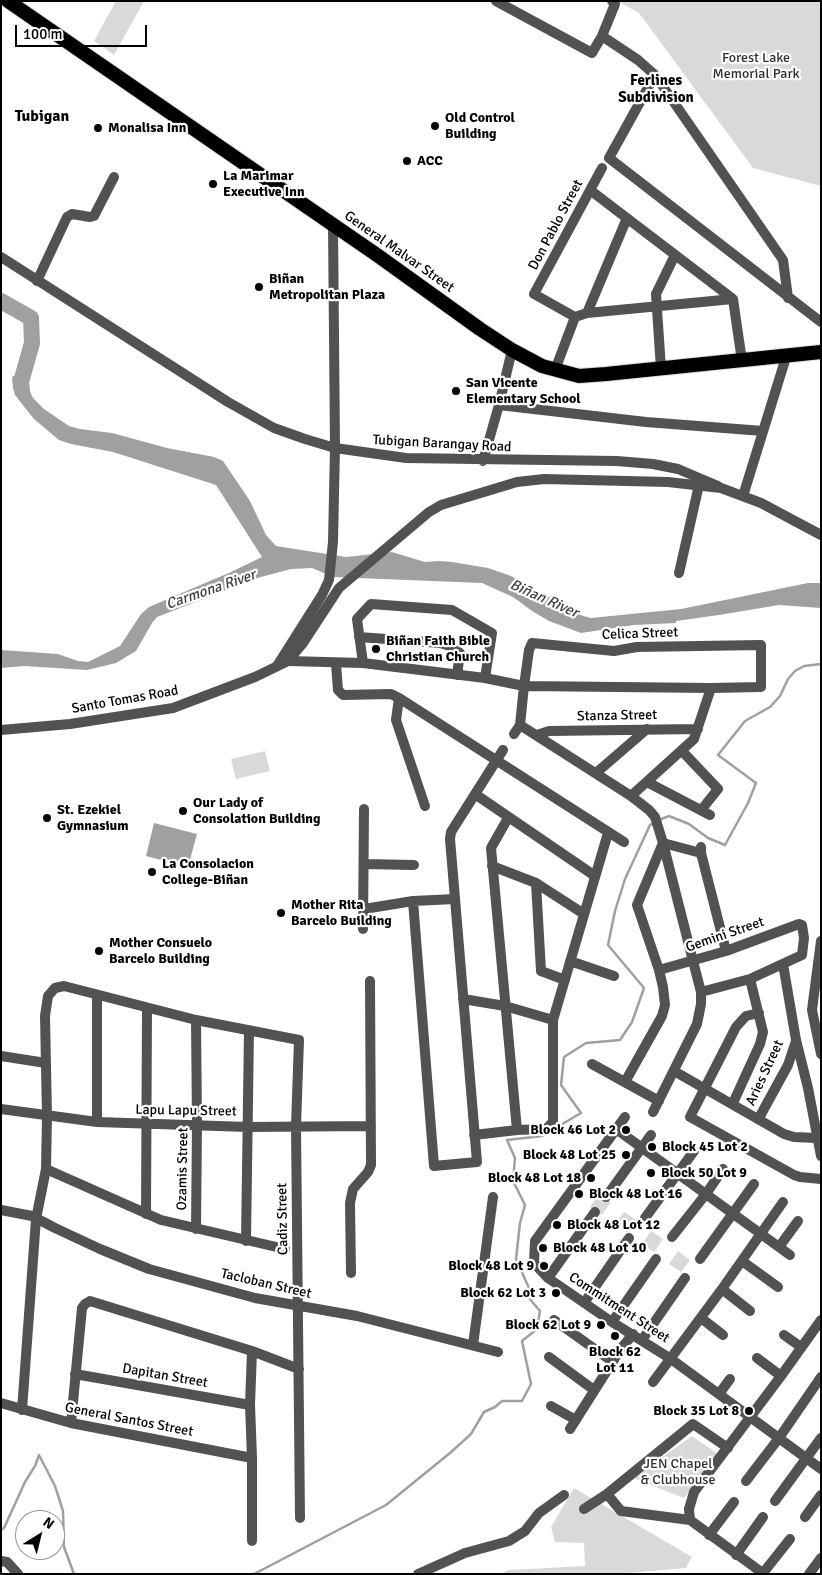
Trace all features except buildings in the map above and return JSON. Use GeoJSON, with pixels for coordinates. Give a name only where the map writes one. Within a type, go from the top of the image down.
{"type":"FeatureCollection","features":[{"type":"Feature","properties":{"kind":"highway","name":"General Malvar Street"},"geometry":{"type":"LineString","coordinates":[[8,1],[512,350],[542,366],[579,376],[821,352]]}},
{"type":"Feature","properties":{"kind":"street"},"geometry":{"type":"LineString","coordinates":[[496,1],[592,53],[602,36],[614,4],[612,1]]}},
{"type":"Feature","properties":{"kind":"street"},"geometry":{"type":"LineString","coordinates":[[602,36],[638,60],[655,75],[783,260],[788,298]]}},
{"type":"Feature","properties":{"kind":"street"},"geometry":{"type":"LineString","coordinates":[[655,75],[609,158],[821,322]]}},
{"type":"Feature","properties":{"kind":"street","name":"Don Pablo Street"},"geometry":{"type":"LineString","coordinates":[[576,317],[534,294],[602,168]]}},
{"type":"Feature","properties":{"kind":"street"},"geometry":{"type":"LineString","coordinates":[[37,281],[67,217],[72,214],[94,216],[114,178]]}},
{"type":"Feature","properties":{"kind":"street"},"geometry":{"type":"LineString","coordinates":[[590,190],[733,299],[742,361]]}},
{"type":"Feature","properties":{"kind":"street"},"geometry":{"type":"LineString","coordinates":[[587,313],[627,218]]}},
{"type":"Feature","properties":{"kind":"street"},"geometry":{"type":"LineString","coordinates":[[277,666],[322,595],[329,580],[333,542],[335,448],[333,225]]}},
{"type":"Feature","properties":{"kind":"street"},"geometry":{"type":"LineString","coordinates":[[661,369],[656,294],[675,255]]}},
{"type":"Feature","properties":{"kind":"street","name":"Tubigan Barangay Road"},"geometry":{"type":"LineString","coordinates":[[1,257],[186,376],[259,420],[274,428],[305,439],[335,448],[406,458],[653,464],[678,469],[721,488]]}},
{"type":"Feature","properties":{"kind":"street"},"geometry":{"type":"LineString","coordinates":[[555,370],[576,317],[587,313],[733,299]]}},
{"type":"Feature","properties":{"kind":"street"},"geometry":{"type":"LineString","coordinates":[[483,461],[512,350]]}},
{"type":"Feature","properties":{"kind":"street"},"geometry":{"type":"LineString","coordinates":[[743,496],[787,354]]}},
{"type":"Feature","properties":{"kind":"street"},"geometry":{"type":"LineString","coordinates":[[499,405],[646,422],[763,431]]}},
{"type":"Feature","properties":{"kind":"street"},"geometry":{"type":"LineString","coordinates":[[288,661],[304,643],[339,588],[429,512],[441,505],[517,482],[544,479],[668,482],[721,488],[761,503],[821,535]]}},
{"type":"Feature","properties":{"kind":"street"},"geometry":{"type":"LineString","coordinates":[[679,572],[699,485]]}},
{"type":"Feature","properties":{"kind":"street"},"geometry":{"type":"LineString","coordinates":[[364,663],[358,619],[371,604],[452,610],[492,633],[485,678]]}},
{"type":"Feature","properties":{"kind":"street"},"geometry":{"type":"LineString","coordinates":[[360,636],[440,643],[450,646],[460,653],[457,675]]}},
{"type":"Feature","properties":{"kind":"street","name":"Celica Street"},"geometry":{"type":"LineString","coordinates":[[537,735],[517,729],[529,647],[535,642],[614,651],[637,647],[761,645],[761,687],[711,688]]}},
{"type":"Feature","properties":{"kind":"street"},"geometry":{"type":"LineString","coordinates":[[288,661],[336,664],[364,663],[485,678],[524,686],[711,688],[694,740],[631,796]]}},
{"type":"Feature","properties":{"kind":"street","name":"Santo Tomas Road"},"geometry":{"type":"LineString","coordinates":[[1,730],[70,724],[173,708],[256,678],[288,661]]}},
{"type":"Feature","properties":{"kind":"street"},"geometry":{"type":"LineString","coordinates":[[336,664],[338,690],[343,695],[391,694],[399,698],[624,842]]}},
{"type":"Feature","properties":{"kind":"street"},"geometry":{"type":"LineString","coordinates":[[399,698],[396,720],[424,806]]}},
{"type":"Feature","properties":{"kind":"street"},"geometry":{"type":"LineString","coordinates":[[596,773],[647,729]]}},
{"type":"Feature","properties":{"kind":"street","name":"Stanza Street"},"geometry":{"type":"LineString","coordinates":[[537,735],[549,731],[698,729]]}},
{"type":"Feature","properties":{"kind":"street"},"geometry":{"type":"LineString","coordinates":[[537,735],[631,796],[649,810],[655,817],[662,838],[700,992],[700,1014],[697,1024],[653,1112]]}},
{"type":"Feature","properties":{"kind":"street"},"geometry":{"type":"LineString","coordinates":[[413,901],[434,1166],[477,1162],[451,832],[503,750]]}},
{"type":"Feature","properties":{"kind":"street"},"geometry":{"type":"LineString","coordinates":[[648,782],[706,812],[718,789],[682,751]]}},
{"type":"Feature","properties":{"kind":"street"},"geometry":{"type":"LineString","coordinates":[[475,794],[595,876]]}},
{"type":"Feature","properties":{"kind":"street"},"geometry":{"type":"LineString","coordinates":[[363,929],[364,809]]}},
{"type":"Feature","properties":{"kind":"street"},"geometry":{"type":"LineString","coordinates":[[508,818],[491,848],[517,1130]]}},
{"type":"Feature","properties":{"kind":"street"},"geometry":{"type":"LineString","coordinates":[[474,1135],[546,1128],[553,1122],[553,1020],[608,833]]}},
{"type":"Feature","properties":{"kind":"street"},"geometry":{"type":"LineString","coordinates":[[662,838],[701,850],[726,951]]}},
{"type":"Feature","properties":{"kind":"street"},"geometry":{"type":"LineString","coordinates":[[625,1082],[662,1016],[665,1005],[659,970],[637,905],[662,838]]}},
{"type":"Feature","properties":{"kind":"street"},"geometry":{"type":"LineString","coordinates":[[364,864],[414,865]]}},
{"type":"Feature","properties":{"kind":"street"},"geometry":{"type":"LineString","coordinates":[[492,866],[536,883],[584,914]]}},
{"type":"Feature","properties":{"kind":"street"},"geometry":{"type":"LineString","coordinates":[[536,883],[541,971],[565,980]]}},
{"type":"Feature","properties":{"kind":"street"},"geometry":{"type":"LineString","coordinates":[[364,909],[413,901],[455,899]]}},
{"type":"Feature","properties":{"kind":"street","name":"Gemini Street"},"geometry":{"type":"LineString","coordinates":[[659,970],[726,951],[800,924],[803,927],[802,955],[783,964]]}},
{"type":"Feature","properties":{"kind":"street"},"geometry":{"type":"LineString","coordinates":[[821,941],[812,1010],[821,1054]]}},
{"type":"Feature","properties":{"kind":"street"},"geometry":{"type":"LineString","coordinates":[[570,961],[614,976]]}},
{"type":"Feature","properties":{"kind":"street"},"geometry":{"type":"LineString","coordinates":[[700,992],[750,979],[783,964],[796,1040],[821,1156]]}},
{"type":"Feature","properties":{"kind":"street"},"geometry":{"type":"LineString","coordinates":[[733,1103],[760,1044],[762,1032],[750,979]]}},
{"type":"Feature","properties":{"kind":"street"},"geometry":{"type":"LineString","coordinates":[[352,1273],[350,1203],[353,1189],[368,1172],[371,1165],[370,981]]}},
{"type":"Feature","properties":{"kind":"street"},"geometry":{"type":"LineString","coordinates":[[22,1410],[36,1218],[46,1169],[48,1116],[45,1016],[48,996],[55,988],[64,986],[196,1020],[249,1030],[246,1241]]}},
{"type":"Feature","properties":{"kind":"street"},"geometry":{"type":"LineString","coordinates":[[97,995],[97,1122]]}},
{"type":"Feature","properties":{"kind":"street"},"geometry":{"type":"LineString","coordinates":[[463,999],[505,1006],[553,1020]]}},
{"type":"Feature","properties":{"kind":"street"},"geometry":{"type":"LineString","coordinates":[[146,1214],[147,1008]]}},
{"type":"Feature","properties":{"kind":"street"},"geometry":{"type":"LineString","coordinates":[[759,1013],[746,1016],[736,1027],[690,1117],[800,1178],[821,1178]]}},
{"type":"Feature","properties":{"kind":"street","name":"Ozamis Street"},"geometry":{"type":"LineString","coordinates":[[196,1020],[196,1229]]}},
{"type":"Feature","properties":{"kind":"street","name":"Cadiz Street"},"geometry":{"type":"LineString","coordinates":[[249,1030],[299,1040],[296,1126],[300,1518]]}},
{"type":"Feature","properties":{"kind":"street","name":"Aries Street"},"geometry":{"type":"LineString","coordinates":[[759,1118],[788,1065],[796,1040]]}},
{"type":"Feature","properties":{"kind":"street"},"geometry":{"type":"LineString","coordinates":[[1,1056],[46,1063]]}},
{"type":"Feature","properties":{"kind":"street"},"geometry":{"type":"LineString","coordinates":[[592,1064],[659,1101]]}},
{"type":"Feature","properties":{"kind":"street"},"geometry":{"type":"LineString","coordinates":[[674,1071],[733,1103],[784,1134],[794,1137],[817,1138]]}},
{"type":"Feature","properties":{"kind":"street","name":"Lapu Lapu Street"},"geometry":{"type":"LineString","coordinates":[[1,1109],[97,1122],[248,1126],[370,1126]]}},
{"type":"Feature","properties":{"kind":"street","name":"Commitment Street"},"geometry":{"type":"LineString","coordinates":[[624,1117],[535,1241],[534,1263],[548,1278],[612,1322],[671,1359],[821,1469]]}},
{"type":"Feature","properties":{"kind":"street"},"geometry":{"type":"LineString","coordinates":[[616,1129],[790,1255]]}},
{"type":"Feature","properties":{"kind":"street"},"geometry":{"type":"LineString","coordinates":[[606,1197],[651,1135]]}},
{"type":"Feature","properties":{"kind":"street"},"geometry":{"type":"LineString","coordinates":[[645,1218],[694,1151]]}},
{"type":"Feature","properties":{"kind":"street"},"geometry":{"type":"LineString","coordinates":[[46,1169],[146,1214],[196,1229],[285,1249]]}},
{"type":"Feature","properties":{"kind":"street"},"geometry":{"type":"LineString","coordinates":[[672,1237],[723,1169]]}},
{"type":"Feature","properties":{"kind":"street"},"geometry":{"type":"LineString","coordinates":[[700,1259],[754,1184]]}},
{"type":"Feature","properties":{"kind":"street"},"geometry":{"type":"LineString","coordinates":[[472,1345],[493,1197]]}},
{"type":"Feature","properties":{"kind":"street"},"geometry":{"type":"LineString","coordinates":[[653,1382],[783,1202]]}},
{"type":"Feature","properties":{"kind":"street","name":"Tacloban Street"},"geometry":{"type":"LineString","coordinates":[[1,1210],[28,1214],[106,1252],[149,1268],[255,1298],[357,1316],[498,1352]]}},
{"type":"Feature","properties":{"kind":"street"},"geometry":{"type":"LineString","coordinates":[[548,1278],[596,1212]]}},
{"type":"Feature","properties":{"kind":"street"},"geometry":{"type":"LineString","coordinates":[[779,1247],[798,1221]]}},
{"type":"Feature","properties":{"kind":"street"},"geometry":{"type":"LineString","coordinates":[[584,1303],[629,1238]]}},
{"type":"Feature","properties":{"kind":"street"},"geometry":{"type":"LineString","coordinates":[[612,1322],[656,1259]]}},
{"type":"Feature","properties":{"kind":"street"},"geometry":{"type":"LineString","coordinates":[[742,1261],[778,1287]]}},
{"type":"Feature","properties":{"kind":"street"},"geometry":{"type":"LineString","coordinates":[[642,1340],[685,1278]]}},
{"type":"Feature","properties":{"kind":"street"},"geometry":{"type":"LineString","coordinates":[[722,1289],[750,1311]]}},
{"type":"Feature","properties":{"kind":"street"},"geometry":{"type":"LineString","coordinates":[[71,1423],[82,1308],[90,1301],[252,1351],[299,1369]]}},
{"type":"Feature","properties":{"kind":"street"},"geometry":{"type":"LineString","coordinates":[[701,1318],[723,1335]]}},
{"type":"Feature","properties":{"kind":"street"},"geometry":{"type":"LineString","coordinates":[[554,1320],[613,1362]]}},
{"type":"Feature","properties":{"kind":"street"},"geometry":{"type":"LineString","coordinates":[[690,1520],[689,1509],[694,1492],[751,1418],[821,1320]]}},
{"type":"Feature","properties":{"kind":"street"},"geometry":{"type":"LineString","coordinates":[[570,1429],[632,1334]]}},
{"type":"Feature","properties":{"kind":"street"},"geometry":{"type":"LineString","coordinates":[[784,1335],[801,1347]]}},
{"type":"Feature","properties":{"kind":"street"},"geometry":{"type":"LineString","coordinates":[[252,1351],[250,1405],[252,1541]]}},
{"type":"Feature","properties":{"kind":"street"},"geometry":{"type":"LineString","coordinates":[[549,1357],[594,1390]]}},
{"type":"Feature","properties":{"kind":"street"},"geometry":{"type":"LineString","coordinates":[[757,1358],[781,1376]]}},
{"type":"Feature","properties":{"kind":"street","name":"Dapitan Street"},"geometry":{"type":"LineString","coordinates":[[75,1374],[250,1405]]}},
{"type":"Feature","properties":{"kind":"street"},"geometry":{"type":"LineString","coordinates":[[746,1481],[779,1438],[821,1377]]}},
{"type":"Feature","properties":{"kind":"street"},"geometry":{"type":"LineString","coordinates":[[719,1394],[730,1379]]}},
{"type":"Feature","properties":{"kind":"street","name":"General Santos Street"},"geometry":{"type":"LineString","coordinates":[[1,1403],[71,1423],[252,1458]]}},
{"type":"Feature","properties":{"kind":"street"},"geometry":{"type":"LineString","coordinates":[[551,1406],[576,1420]]}},
{"type":"Feature","properties":{"kind":"street"},"geometry":{"type":"LineString","coordinates":[[584,1509],[608,1494],[693,1424],[728,1448]]}},
{"type":"Feature","properties":{"kind":"street"},"geometry":{"type":"LineString","coordinates":[[775,1501],[821,1438]]}},
{"type":"Feature","properties":{"kind":"street"},"geometry":{"type":"LineString","coordinates":[[608,1494],[621,1511],[690,1520],[736,1555],[764,1573],[790,1539]]}},
{"type":"Feature","properties":{"kind":"street"},"geometry":{"type":"LineString","coordinates":[[805,1517],[821,1494]]}},
{"type":"Feature","properties":{"kind":"street"},"geometry":{"type":"LineString","coordinates":[[418,1574],[465,1552],[509,1541],[525,1531],[539,1514],[564,1495]]}},
{"type":"Feature","properties":{"kind":"street"},"geometry":{"type":"LineString","coordinates":[[709,1535],[734,1502]]}},
{"type":"Feature","properties":{"kind":"street"},"geometry":{"type":"LineString","coordinates":[[736,1555],[763,1517]]}},
{"type":"Feature","properties":{"kind":"street"},"geometry":{"type":"LineString","coordinates":[[1,1561],[8,1562],[18,1574]]}},
{"type":"Feature","properties":{"kind":"street"},"geometry":{"type":"LineString","coordinates":[[809,1574],[819,1563]]}},
{"type":"Feature","properties":{"kind":"green space"},"geometry":{"type":"Polygon","coordinates":[[[116,1],[144,1],[114,55],[94,41],[116,1]]]}},
{"type":"Feature","properties":{"kind":"green space","name":"Forest Lake Memorial Park"},"geometry":{"type":"Polygon","coordinates":[[[617,1],[821,1],[821,186],[753,168],[639,13],[617,1]]]}},
{"type":"Feature","properties":{"kind":"green space"},"geometry":{"type":"Polygon","coordinates":[[[265,751],[270,771],[236,779],[231,759],[265,751]]]}},
{"type":"Feature","properties":{"kind":"green space"},"geometry":{"type":"Polygon","coordinates":[[[599,1194],[611,1202],[602,1215],[590,1207],[599,1194]]]}},
{"type":"Feature","properties":{"kind":"green space"},"geometry":{"type":"Polygon","coordinates":[[[624,1212],[636,1220],[627,1233],[615,1224],[624,1212]]]}},
{"type":"Feature","properties":{"kind":"green space"},"geometry":{"type":"Polygon","coordinates":[[[651,1231],[663,1239],[654,1252],[642,1244],[651,1231]]]}},
{"type":"Feature","properties":{"kind":"green space"},"geometry":{"type":"Polygon","coordinates":[[[678,1251],[690,1260],[681,1272],[669,1264],[678,1251]]]}},
{"type":"Feature","properties":{"kind":"green space","name":"JEN Chapel & Clubhouse"},"geometry":{"type":"Polygon","coordinates":[[[692,1436],[718,1454],[684,1498],[633,1478],[692,1436]]]}},
{"type":"Feature","properties":{"kind":"green space"},"geometry":{"type":"Polygon","coordinates":[[[574,1488],[692,1557],[686,1568],[615,1574],[501,1574],[508,1570],[585,1566],[584,1543],[555,1542],[551,1527],[574,1488]]]}},
{"type":"Feature","properties":{"kind":"water"},"geometry":{"type":"Polygon","coordinates":[[[24,370],[27,385],[33,398],[44,409],[69,426],[112,433],[167,448],[214,457],[223,461],[250,501],[266,535],[276,546],[346,557],[392,552],[425,562],[452,562],[488,568],[511,576],[583,616],[591,618],[681,609],[808,583],[821,583],[821,608],[779,605],[676,621],[676,623],[634,625],[581,633],[549,621],[513,597],[482,583],[333,577],[312,568],[291,569],[257,578],[157,617],[136,651],[116,663],[87,670],[24,666],[1,668],[1,650],[58,654],[78,661],[88,662],[120,646],[141,614],[149,607],[262,557],[216,485],[113,452],[59,440],[34,419],[18,399],[13,388],[12,377],[24,370]]]}},
{"type":"Feature","properties":{"kind":"water"},"geometry":{"type":"Polygon","coordinates":[[[154,823],[197,834],[188,867],[146,856],[154,823]]]}},
{"type":"Feature","properties":{"kind":"waterway"},"geometry":{"type":"LineString","coordinates":[[1,301],[31,318],[32,343],[21,382],[22,391]]}},
{"type":"Feature","properties":{"kind":"waterway"},"geometry":{"type":"LineString","coordinates":[[659,820],[669,816],[689,824],[708,838],[725,845],[748,803],[756,783],[718,755],[745,721],[770,707],[780,696],[788,679],[795,671],[804,666],[821,664]]}},
{"type":"Feature","properties":{"kind":"waterway"},"geometry":{"type":"LineString","coordinates":[[254,1574],[386,1505],[471,1434],[484,1412],[502,1401],[522,1401],[531,1384],[522,1341],[537,1329],[540,1311],[529,1298],[529,1288],[516,1259],[520,1223],[525,1205],[513,1181],[515,1158],[507,1140],[542,1136],[581,1113],[561,1085],[564,1057],[586,1043],[620,1040],[632,1022],[644,988],[608,945],[615,911],[625,879],[650,825],[655,823]]}},
{"type":"Feature","properties":{"kind":"waterway"},"geometry":{"type":"LineString","coordinates":[[1,1530],[4,1528],[39,1455],[55,1486],[63,1511],[64,1547],[74,1574]]}},
{"type":"Feature","properties":{"kind":"place","name":"Old Control Building"},"geometry":{"type":"Point","coordinates":[435,126]}},
{"type":"Feature","properties":{"kind":"place","name":"Monalisa Inn"},"geometry":{"type":"Point","coordinates":[98,128]}},
{"type":"Feature","properties":{"kind":"place","name":"ACC"},"geometry":{"type":"Point","coordinates":[407,161]}},
{"type":"Feature","properties":{"kind":"place","name":"La Marimar Executive Inn"},"geometry":{"type":"Point","coordinates":[213,184]}},
{"type":"Feature","properties":{"kind":"place","name":"Biñan Metropolitan Plaza"},"geometry":{"type":"Point","coordinates":[259,287]}},
{"type":"Feature","properties":{"kind":"place","name":"San Vicente Elementary School"},"geometry":{"type":"Point","coordinates":[456,391]}},
{"type":"Feature","properties":{"kind":"place","name":"Biñan Faith Bible Christian Church"},"geometry":{"type":"Point","coordinates":[376,649]}},
{"type":"Feature","properties":{"kind":"place","name":"Our Lady of Consolation Building"},"geometry":{"type":"Point","coordinates":[183,811]}},
{"type":"Feature","properties":{"kind":"place","name":"St. Ezekiel Gymnasium"},"geometry":{"type":"Point","coordinates":[47,818]}},
{"type":"Feature","properties":{"kind":"place","name":"La Consolacion College-Biñan"},"geometry":{"type":"Point","coordinates":[152,872]}},
{"type":"Feature","properties":{"kind":"place","name":"Mother Rita Barcelo Building"},"geometry":{"type":"Point","coordinates":[281,913]}},
{"type":"Feature","properties":{"kind":"place","name":"Mother Consuelo Barcelo Building"},"geometry":{"type":"Point","coordinates":[99,951]}},
{"type":"Feature","properties":{"kind":"place","name":"Block 46 Lot 2"},"geometry":{"type":"Point","coordinates":[626,1130]}},
{"type":"Feature","properties":{"kind":"place","name":"Block 45 Lot 2"},"geometry":{"type":"Point","coordinates":[652,1147]}},
{"type":"Feature","properties":{"kind":"place","name":"Block 48 Lot 25"},"geometry":{"type":"Point","coordinates":[626,1155]}},
{"type":"Feature","properties":{"kind":"place","name":"Block 50 Lot 9"},"geometry":{"type":"Point","coordinates":[651,1173]}},
{"type":"Feature","properties":{"kind":"place","name":"Block 48 Lot 18"},"geometry":{"type":"Point","coordinates":[591,1178]}},
{"type":"Feature","properties":{"kind":"place","name":"Block 48 Lot 16"},"geometry":{"type":"Point","coordinates":[579,1194]}},
{"type":"Feature","properties":{"kind":"place","name":"Block 48 Lot 12"},"geometry":{"type":"Point","coordinates":[557,1225]}},
{"type":"Feature","properties":{"kind":"place","name":"Block 48 Lot 10"},"geometry":{"type":"Point","coordinates":[543,1248]}},
{"type":"Feature","properties":{"kind":"place","name":"Block 48 Lot 9"},"geometry":{"type":"Point","coordinates":[544,1266]}},
{"type":"Feature","properties":{"kind":"place","name":"Block 62 Lot 3"},"geometry":{"type":"Point","coordinates":[556,1293]}},
{"type":"Feature","properties":{"kind":"place","name":"Block 62 Lot 9"},"geometry":{"type":"Point","coordinates":[601,1325]}},
{"type":"Feature","properties":{"kind":"place","name":"Block 62 Lot 11"},"geometry":{"type":"Point","coordinates":[615,1336]}},
{"type":"Feature","properties":{"kind":"place","name":"Block 35 Lot 8"},"geometry":{"type":"Point","coordinates":[749,1411]}},
{"type":"Feature","properties":{"kind":"district","name":"Ferlines Subdivision"},"geometry":{"type":"Point","coordinates":[656,90]}},
{"type":"Feature","properties":{"kind":"district","name":"Tubigan"},"geometry":{"type":"Point","coordinates":[42,117]}},
{"type":"Feature","properties":{"kind":"water label","name":"Carmona River"},"geometry":{"type":"Point","coordinates":[211,590]}},
{"type":"Feature","properties":{"kind":"water label","name":"Biñan River"},"geometry":{"type":"Point","coordinates":[544,599]}}]}
